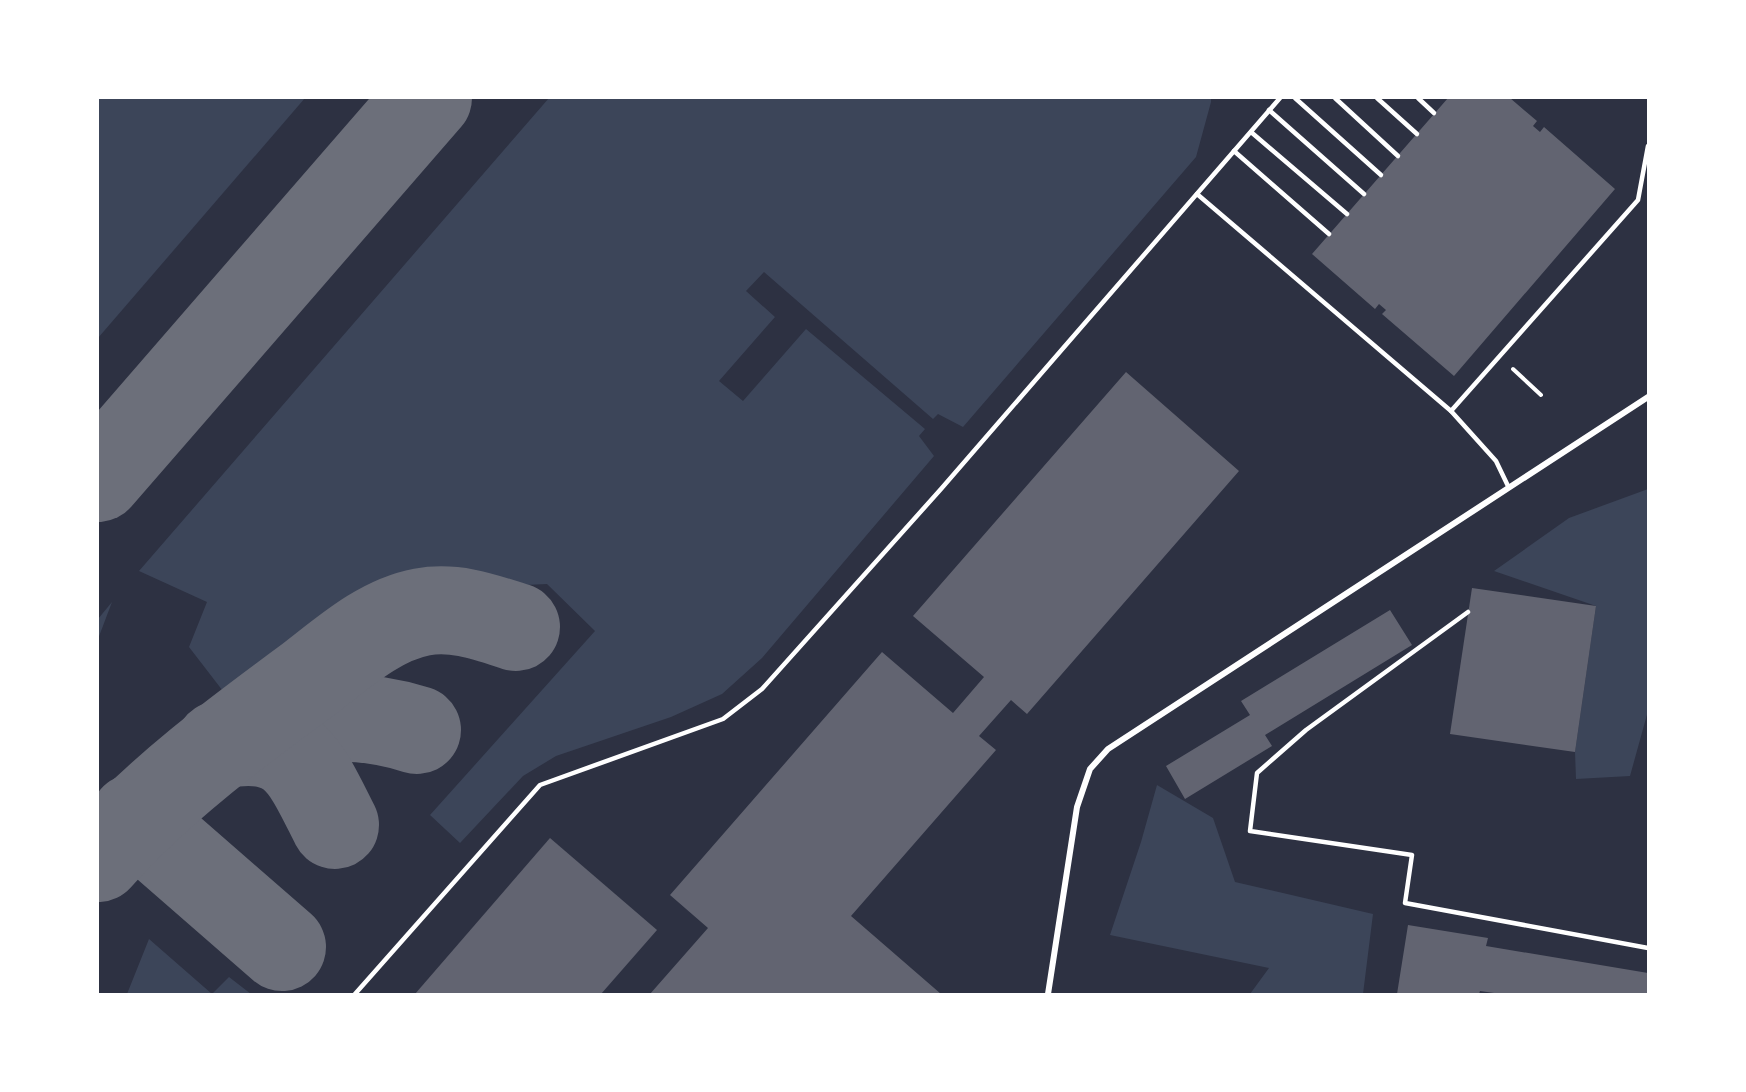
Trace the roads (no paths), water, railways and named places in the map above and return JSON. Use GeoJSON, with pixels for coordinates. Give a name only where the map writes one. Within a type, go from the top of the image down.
{"type":"FeatureCollection","features":[{"type":"Feature","properties":{"kind":"street"},"geometry":{"type":"LineString","coordinates":[[1048,994],[1077,807],[1090,769],[1108,749],[1508,486],[1648,397]]}},
{"type":"Feature","properties":{"kind":"lane"},"geometry":{"type":"LineString","coordinates":[[355,994],[540,785],[723,719],[762,689],[941,489],[1280,98]]}},
{"type":"Feature","properties":{"kind":"lane"},"geometry":{"type":"LineString","coordinates":[[1295,98],[1381,175]]}},
{"type":"Feature","properties":{"kind":"lane"},"geometry":{"type":"LineString","coordinates":[[1335,98],[1398,156]]}},
{"type":"Feature","properties":{"kind":"lane"},"geometry":{"type":"LineString","coordinates":[[1377,98],[1417,134]]}},
{"type":"Feature","properties":{"kind":"lane"},"geometry":{"type":"LineString","coordinates":[[1418,98],[1434,113]]}},
{"type":"Feature","properties":{"kind":"lane"},"geometry":{"type":"LineString","coordinates":[[1269,110],[1364,194]]}},
{"type":"Feature","properties":{"kind":"lane"},"geometry":{"type":"LineString","coordinates":[[1251,132],[1347,214]]}},
{"type":"Feature","properties":{"kind":"lane"},"geometry":{"type":"LineString","coordinates":[[1452,411],[1638,200],[1648,146]]}},
{"type":"Feature","properties":{"kind":"lane"},"geometry":{"type":"LineString","coordinates":[[1234,151],[1329,234]]}},
{"type":"Feature","properties":{"kind":"lane"},"geometry":{"type":"LineString","coordinates":[[1197,194],[1452,411],[1496,461],[1508,486]]}},
{"type":"Feature","properties":{"kind":"lane"},"geometry":{"type":"LineString","coordinates":[[1468,612],[1306,730],[1257,773],[1250,831],[1412,855],[1405,903],[1648,948]]}}]}
